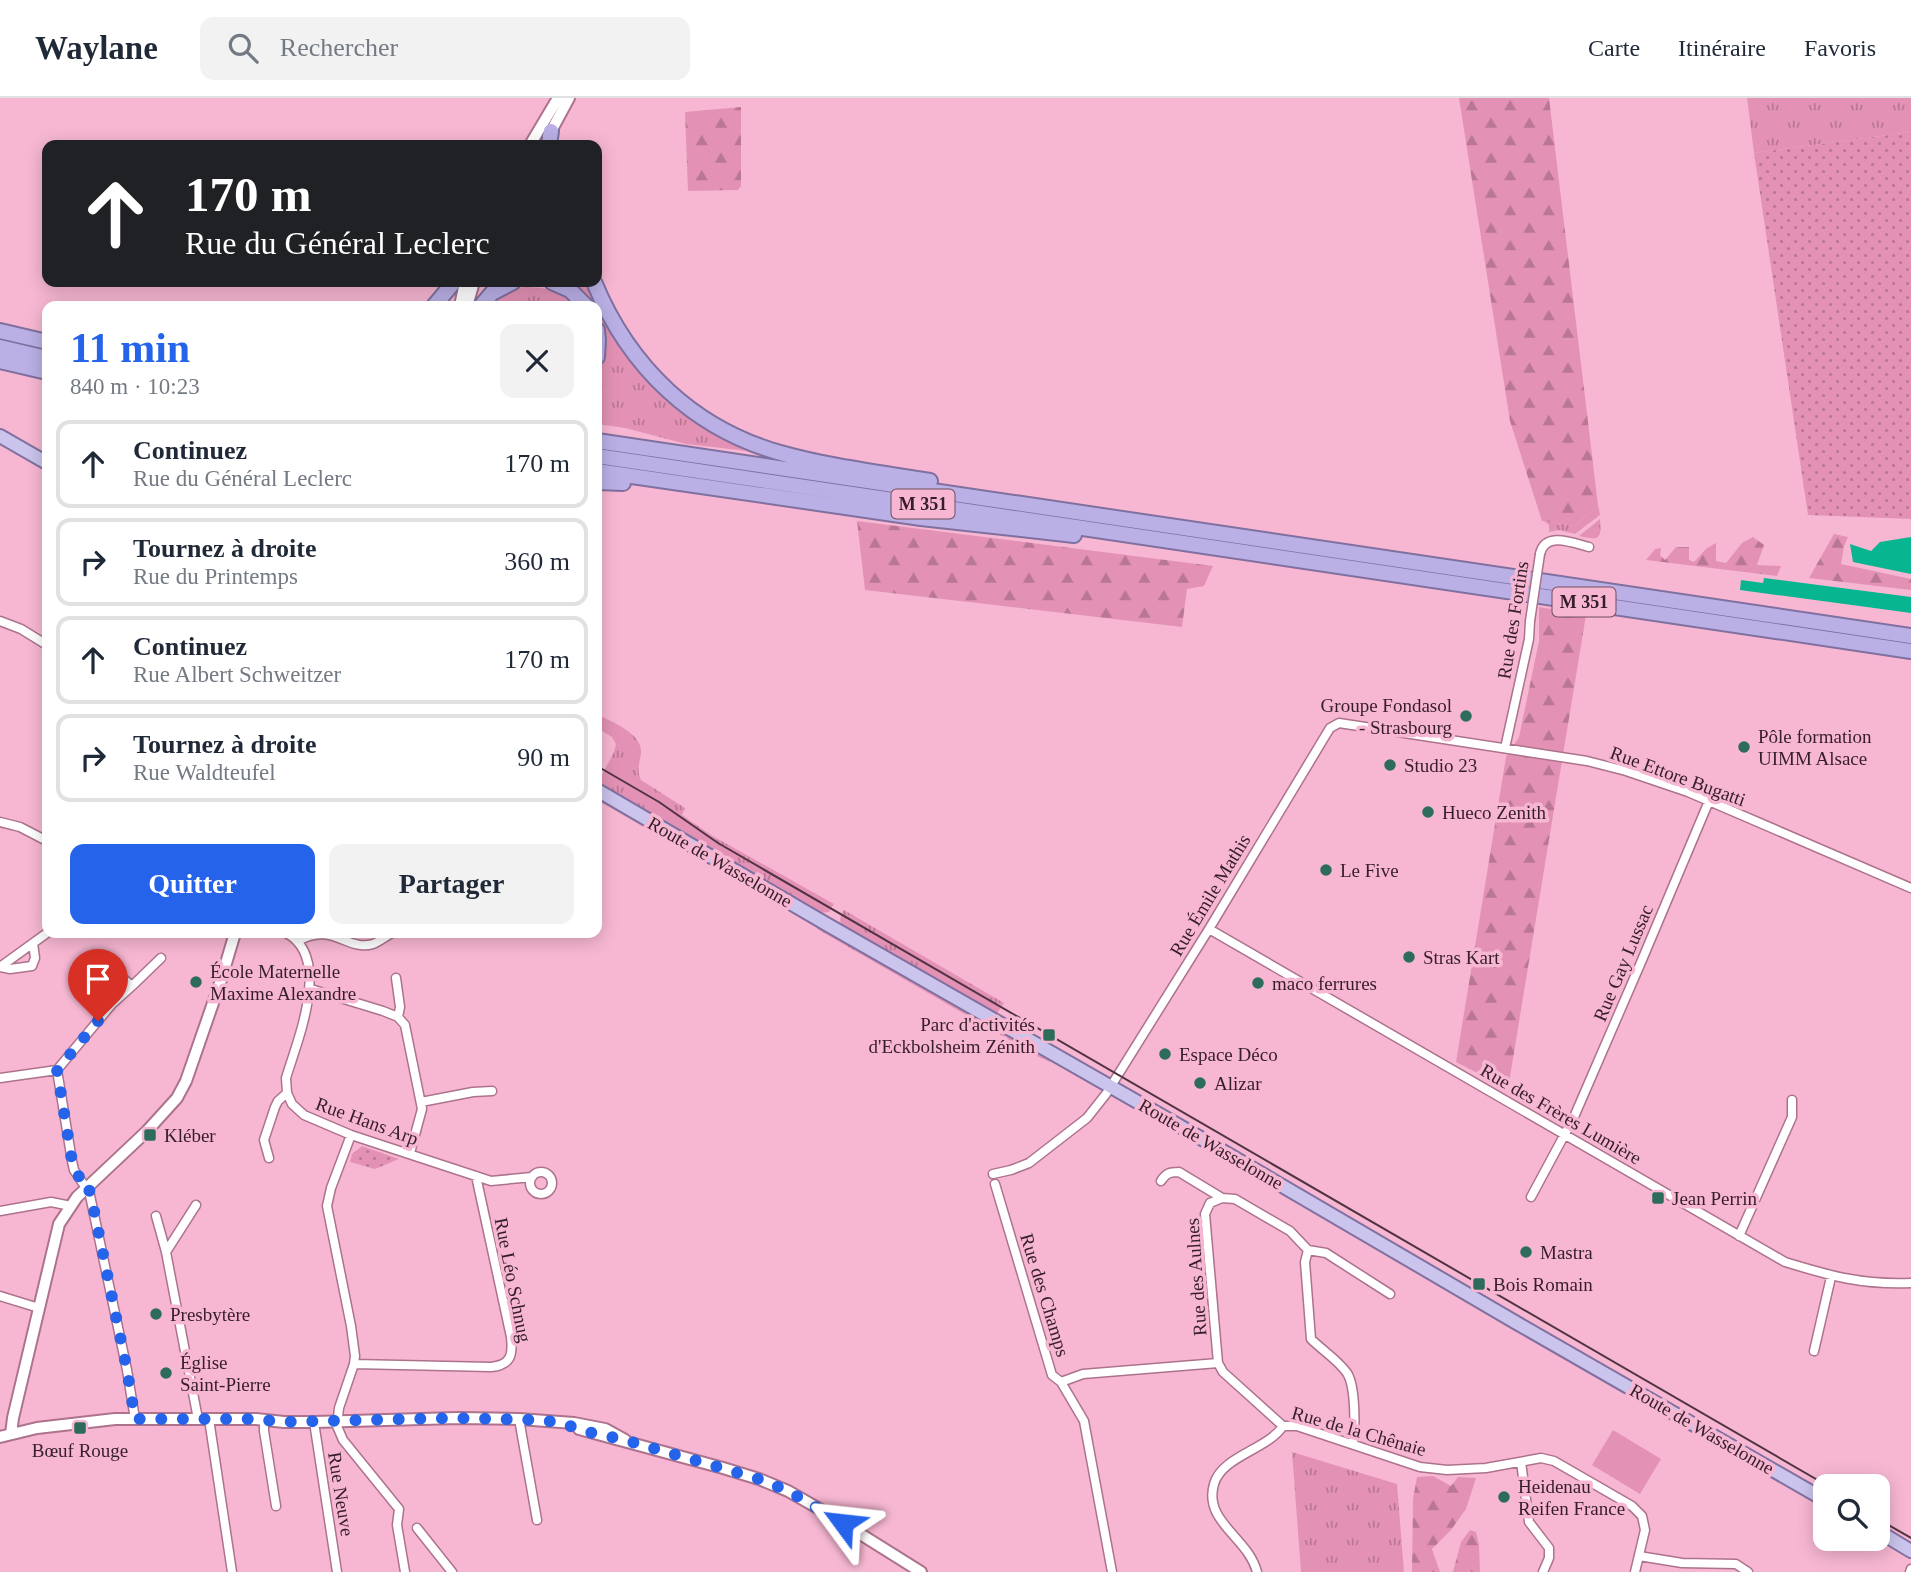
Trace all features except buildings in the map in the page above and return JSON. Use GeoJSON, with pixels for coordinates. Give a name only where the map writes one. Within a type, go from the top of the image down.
{"type":"FeatureCollection","features":[{"type":"Feature","properties":{"kind":"highway"},"geometry":{"type":"LineString","coordinates":[[602,286],[629,339],[682,402]]}},
{"type":"Feature","properties":{"kind":"highway"},"geometry":{"type":"LineString","coordinates":[[438,301],[450,287]]}},
{"type":"Feature","properties":{"kind":"highway"},"geometry":{"type":"LineString","coordinates":[[485,301],[492,293],[503,287]]}},
{"type":"Feature","properties":{"kind":"highway"},"geometry":{"type":"LineString","coordinates":[[563,287],[581,301]]}},
{"type":"Feature","properties":{"kind":"highway"},"geometry":{"type":"LineString","coordinates":[[596,287],[625,342],[649,372],[682,402],[729,434],[782,454],[1001,494],[1089,514]]}},
{"type":"Feature","properties":{"kind":"highway"},"geometry":{"type":"LineString","coordinates":[[0,331],[42,341]]}},
{"type":"Feature","properties":{"kind":"highway"},"geometry":{"type":"LineString","coordinates":[[0,347],[42,357]]}},
{"type":"Feature","properties":{"kind":"highway"},"geometry":{"type":"LineString","coordinates":[[0,361],[42,371]]}},
{"type":"Feature","properties":{"kind":"highway","name":"M 351"},"geometry":{"type":"LineString","coordinates":[[602,443],[1911,636]]}},
{"type":"Feature","properties":{"kind":"highway","name":"M 351"},"geometry":{"type":"LineString","coordinates":[[602,457],[1911,652]]}},
{"type":"Feature","properties":{"kind":"highway"},"geometry":{"type":"LineString","coordinates":[[602,472],[1004,528],[1250,552]]}},
{"type":"Feature","properties":{"kind":"highway"},"geometry":{"type":"LineString","coordinates":[[602,482],[642,484],[760,500],[833,506]]}},
{"type":"Feature","properties":{"kind":"highway"},"geometry":{"type":"LineString","coordinates":[[1844,626],[1911,629]]}},
{"type":"Feature","properties":{"kind":"main road"},"geometry":{"type":"LineString","coordinates":[[533,140],[558,98]]}},
{"type":"Feature","properties":{"kind":"main road"},"geometry":{"type":"LineString","coordinates":[[550,138],[569,98]]}},
{"type":"Feature","properties":{"kind":"main road"},"geometry":{"type":"LineString","coordinates":[[0,436],[42,460]]}},
{"type":"Feature","properties":{"kind":"main road","name":"Route de Wasselonne"},"geometry":{"type":"LineString","coordinates":[[602,793],[1813,1493]]}},
{"type":"Feature","properties":{"kind":"main road"},"geometry":{"type":"LineString","coordinates":[[6,1435],[13,1418],[59,1224],[87,1187],[147,1131],[177,1098],[186,1081],[234,938]]}},
{"type":"Feature","properties":{"kind":"main road"},"geometry":{"type":"LineString","coordinates":[[6,1435],[90,1421],[135,1419],[264,1419],[314,1422],[458,1418],[557,1422],[759,1479],[788,1491],[830,1515],[921,1572]]}},
{"type":"Feature","properties":{"kind":"main road"},"geometry":{"type":"LineString","coordinates":[[1890,1538],[1911,1551]]}},
{"type":"Feature","properties":{"kind":"street","name":"Rue des Fortins"},"geometry":{"type":"LineString","coordinates":[[1505,748],[1528,639],[1541,548],[1555,539],[1589,547]]}},
{"type":"Feature","properties":{"kind":"street"},"geometry":{"type":"LineString","coordinates":[[0,621],[21,629],[42,642]]}},
{"type":"Feature","properties":{"kind":"street","name":"Rue Ettore Bugatti"},"geometry":{"type":"LineString","coordinates":[[1339,723],[1587,761],[1626,771],[1688,792],[1911,888]]}},
{"type":"Feature","properties":{"kind":"street","name":"Rue Émile Mathis"},"geometry":{"type":"LineString","coordinates":[[993,1174],[1029,1163],[1087,1118],[1111,1087],[1330,728],[1339,723]]}},
{"type":"Feature","properties":{"kind":"street","name":"Rue Gay Lussac"},"geometry":{"type":"LineString","coordinates":[[1531,1197],[1565,1135],[1709,801]]}},
{"type":"Feature","properties":{"kind":"street"},"geometry":{"type":"LineString","coordinates":[[0,822],[20,827],[42,838]]}},
{"type":"Feature","properties":{"kind":"street","name":"Rue des Frères Lumière"},"geometry":{"type":"LineString","coordinates":[[1209,929],[1785,1262],[1831,1277],[1871,1283],[1911,1283]]}},
{"type":"Feature","properties":{"kind":"street"},"geometry":{"type":"LineString","coordinates":[[0,967],[42,937]]}},
{"type":"Feature","properties":{"kind":"street"},"geometry":{"type":"LineString","coordinates":[[269,1158],[264,1140],[275,1107],[287,1093],[286,1078],[311,989],[307,960],[298,941],[294,938]]}},
{"type":"Feature","properties":{"kind":"street"},"geometry":{"type":"LineString","coordinates":[[298,941],[304,938]]}},
{"type":"Feature","properties":{"kind":"street"},"geometry":{"type":"LineString","coordinates":[[339,938],[359,945],[373,944],[383,938]]}},
{"type":"Feature","properties":{"kind":"street"},"geometry":{"type":"LineString","coordinates":[[0,967],[10,969],[32,966],[35,958],[33,943]]}},
{"type":"Feature","properties":{"kind":"street"},"geometry":{"type":"LineString","coordinates":[[0,1078],[57,1070],[112,1004],[161,958]]}},
{"type":"Feature","properties":{"kind":"street"},"geometry":{"type":"LineString","coordinates":[[112,1004],[103,987],[119,975],[132,986]]}},
{"type":"Feature","properties":{"kind":"street"},"geometry":{"type":"LineString","coordinates":[[396,978],[400,1007],[398,1017]]}},
{"type":"Feature","properties":{"kind":"street"},"geometry":{"type":"LineString","coordinates":[[311,989],[383,1011],[398,1017],[405,1025],[421,1102],[418,1128],[410,1153]]}},
{"type":"Feature","properties":{"kind":"street"},"geometry":{"type":"LineString","coordinates":[[57,1070],[72,1161],[87,1187],[135,1419]]}},
{"type":"Feature","properties":{"kind":"street"},"geometry":{"type":"LineString","coordinates":[[421,1102],[492,1091]]}},
{"type":"Feature","properties":{"kind":"street","name":"Rue Hans Arp"},"geometry":{"type":"LineString","coordinates":[[287,1093],[292,1104],[304,1115],[351,1135],[491,1181],[532,1177]]}},
{"type":"Feature","properties":{"kind":"street"},"geometry":{"type":"LineString","coordinates":[[1739,1236],[1792,1117],[1792,1100]]}},
{"type":"Feature","properties":{"kind":"street"},"geometry":{"type":"LineString","coordinates":[[351,1135],[327,1206],[354,1346],[354,1364],[337,1420],[343,1440],[399,1509],[397,1525],[405,1572]]}},
{"type":"Feature","properties":{"kind":"street","name":"Rue des Aulnes"},"geometry":{"type":"LineString","coordinates":[[1161,1181],[1166,1174],[1179,1172],[1222,1198],[1235,1199],[1290,1231],[1308,1250]]}},
{"type":"Feature","properties":{"kind":"street","name":"Rue Léo Schnug"},"geometry":{"type":"LineString","coordinates":[[354,1364],[491,1367],[499,1366],[509,1359],[511,1337],[476,1176]]}},
{"type":"Feature","properties":{"kind":"street","name":"Rue des Champs"},"geometry":{"type":"LineString","coordinates":[[995,1184],[1052,1375],[1061,1382],[1084,1421],[1112,1572]]}},
{"type":"Feature","properties":{"kind":"street","name":"Rue des Aulnes"},"geometry":{"type":"LineString","coordinates":[[1218,1363],[1205,1214],[1210,1203],[1222,1198]]}},
{"type":"Feature","properties":{"kind":"street"},"geometry":{"type":"LineString","coordinates":[[0,1211],[51,1202],[71,1206]]}},
{"type":"Feature","properties":{"kind":"street"},"geometry":{"type":"LineString","coordinates":[[166,1252],[196,1205]]}},
{"type":"Feature","properties":{"kind":"street"},"geometry":{"type":"LineString","coordinates":[[156,1216],[203,1419],[232,1572]]}},
{"type":"Feature","properties":{"kind":"street"},"geometry":{"type":"LineString","coordinates":[[1353,1444],[1355,1431],[1352,1382],[1346,1372],[1311,1339],[1305,1262],[1308,1250],[1325,1253],[1390,1294]]}},
{"type":"Feature","properties":{"kind":"street"},"geometry":{"type":"LineString","coordinates":[[1814,1351],[1831,1277]]}},
{"type":"Feature","properties":{"kind":"street"},"geometry":{"type":"LineString","coordinates":[[0,1296],[39,1308]]}},
{"type":"Feature","properties":{"kind":"street"},"geometry":{"type":"LineString","coordinates":[[1061,1382],[1083,1374],[1218,1363]]}},
{"type":"Feature","properties":{"kind":"street","name":"Rue de la Chênaie"},"geometry":{"type":"LineString","coordinates":[[1218,1363],[1223,1372],[1283,1426],[1297,1426],[1420,1467],[1447,1470],[1486,1468],[1541,1458],[1554,1461],[1632,1506],[1642,1516],[1644,1530],[1635,1572]]}},
{"type":"Feature","properties":{"kind":"street"},"geometry":{"type":"LineString","coordinates":[[264,1419],[276,1506]]}},
{"type":"Feature","properties":{"kind":"street"},"geometry":{"type":"LineString","coordinates":[[519,1419],[537,1520]]}},
{"type":"Feature","properties":{"kind":"street","name":"Rue Neuve"},"geometry":{"type":"LineString","coordinates":[[314,1422],[337,1572]]}},
{"type":"Feature","properties":{"kind":"street"},"geometry":{"type":"LineString","coordinates":[[1257,1572],[1254,1560],[1219,1518],[1212,1504],[1213,1489],[1216,1477],[1228,1465],[1277,1435],[1283,1426]]}},
{"type":"Feature","properties":{"kind":"street"},"geometry":{"type":"LineString","coordinates":[[1521,1462],[1529,1522],[1549,1548],[1549,1558],[1543,1572]]}},
{"type":"Feature","properties":{"kind":"street"},"geometry":{"type":"LineString","coordinates":[[417,1528],[452,1572]]}},
{"type":"Feature","properties":{"kind":"street"},"geometry":{"type":"LineString","coordinates":[[1639,1556],[1682,1563],[1736,1564],[1748,1572]]}},
{"type":"Feature","properties":{"kind":"green space"},"geometry":{"type":"Polygon","coordinates":[[[1459,98],[1549,98],[1598,505],[1574,526],[1542,521],[1510,421],[1459,98]]]}},
{"type":"Feature","properties":{"kind":"green space"},"geometry":{"type":"Polygon","coordinates":[[[1747,98],[1911,98],[1911,132],[1754,153],[1747,98]]]}},
{"type":"Feature","properties":{"kind":"green space"},"geometry":{"type":"Polygon","coordinates":[[[741,107],[741,186],[738,190],[688,191],[685,112],[741,107]]]}},
{"type":"Feature","properties":{"kind":"green space"},"geometry":{"type":"Polygon","coordinates":[[[1911,132],[1911,519],[1808,515],[1754,153],[1911,132]]]}},
{"type":"Feature","properties":{"kind":"green space"},"geometry":{"type":"Polygon","coordinates":[[[524,287],[539,288],[552,290],[570,301],[493,301],[504,292],[524,287]]]}},
{"type":"Feature","properties":{"kind":"green space"},"geometry":{"type":"Polygon","coordinates":[[[571,287],[593,287],[601,301],[586,301],[571,287]]]}},
{"type":"Feature","properties":{"kind":"green space"},"geometry":{"type":"Polygon","coordinates":[[[602,303],[639,367],[756,452],[686,444],[602,425],[602,303]]]}},
{"type":"Feature","properties":{"kind":"green space"},"geometry":{"type":"Polygon","coordinates":[[[1598,505],[1600,515],[1575,534],[1559,530],[1549,532],[1549,525],[1544,521],[1574,526],[1598,505]]]}},
{"type":"Feature","properties":{"kind":"green space"},"geometry":{"type":"Polygon","coordinates":[[[1600,519],[1597,537],[1579,536],[1600,519]]]}},
{"type":"Feature","properties":{"kind":"green space"},"geometry":{"type":"Polygon","coordinates":[[[857,521],[1213,566],[1204,586],[1187,589],[1182,627],[865,590],[857,521]]]}},
{"type":"Feature","properties":{"kind":"green space"},"geometry":{"type":"Polygon","coordinates":[[[1834,534],[1848,537],[1841,564],[1911,579],[1911,590],[1809,578],[1834,534]]]}},
{"type":"Feature","properties":{"kind":"green space"},"geometry":{"type":"Polygon","coordinates":[[[1753,537],[1764,545],[1757,565],[1781,566],[1777,576],[1646,560],[1655,549],[1661,548],[1660,555],[1665,560],[1676,547],[1689,547],[1689,560],[1694,562],[1716,543],[1716,561],[1726,563],[1742,543],[1753,537]]]}},
{"type":"Feature","properties":{"kind":"green space"},"geometry":{"type":"Polygon","coordinates":[[[1539,607],[1586,615],[1508,1089],[1456,1062],[1506,757],[1519,737],[1539,641],[1539,607]]]}},
{"type":"Feature","properties":{"kind":"green space"},"geometry":{"type":"Polygon","coordinates":[[[602,717],[625,729],[637,740],[641,753],[641,780],[685,808],[682,815],[711,835],[834,904],[829,912],[819,913],[602,787],[602,776],[616,744],[612,737],[602,731],[602,717]]]}},
{"type":"Feature","properties":{"kind":"green space"},"geometry":{"type":"Polygon","coordinates":[[[602,799],[814,923],[813,925],[602,803],[602,799]]]}},
{"type":"Feature","properties":{"kind":"green space"},"geometry":{"type":"Polygon","coordinates":[[[844,910],[1004,1003],[995,1016],[844,928],[840,919],[844,910]]]}},
{"type":"Feature","properties":{"kind":"green space"},"geometry":{"type":"Polygon","coordinates":[[[818,924],[1051,1060],[1050,1062],[817,929],[818,924]]]}},
{"type":"Feature","properties":{"kind":"green space"},"geometry":{"type":"Polygon","coordinates":[[[362,1146],[399,1159],[375,1169],[350,1162],[352,1154],[362,1146]]]}},
{"type":"Feature","properties":{"kind":"green space"},"geometry":{"type":"Polygon","coordinates":[[[1613,1430],[1661,1459],[1640,1494],[1592,1465],[1613,1430]]]}},
{"type":"Feature","properties":{"kind":"green space"},"geometry":{"type":"Polygon","coordinates":[[[1292,1452],[1397,1484],[1404,1572],[1301,1572],[1292,1452]]]}},
{"type":"Feature","properties":{"kind":"green space"},"geometry":{"type":"Polygon","coordinates":[[[1433,1476],[1451,1486],[1458,1477],[1476,1478],[1466,1509],[1451,1530],[1432,1549],[1440,1572],[1412,1572],[1413,1499],[1417,1477],[1433,1476]]]}},
{"type":"Feature","properties":{"kind":"green space"},"geometry":{"type":"Polygon","coordinates":[[[1470,1530],[1476,1532],[1480,1572],[1453,1572],[1461,1542],[1470,1530]]]}},
{"type":"Feature","properties":{"kind":"shaded area"},"geometry":{"type":"Polygon","coordinates":[[[1911,537],[1911,574],[1853,562],[1850,544],[1871,551],[1880,542],[1911,537]]]}},
{"type":"Feature","properties":{"kind":"shaded area"},"geometry":{"type":"Polygon","coordinates":[[[1764,578],[1911,597],[1911,613],[1740,590],[1741,580],[1763,583],[1764,578]]]}},
{"type":"Feature","properties":{"kind":"tram line"},"geometry":{"type":"LineString","coordinates":[[602,769],[659,802],[718,843],[1813,1477]]}},
{"type":"Feature","properties":{"kind":"tram line"},"geometry":{"type":"LineString","coordinates":[[1890,1526],[1911,1538]]}},
{"type":"Feature","properties":{"kind":"place","name":"Groupe Fondasol - Strasbourg"},"geometry":{"type":"Point","coordinates":[1466,716]}},
{"type":"Feature","properties":{"kind":"place","name":"Pôle formation UIMM Alsace"},"geometry":{"type":"Point","coordinates":[1744,747]}},
{"type":"Feature","properties":{"kind":"place","name":"Studio 23"},"geometry":{"type":"Point","coordinates":[1390,765]}},
{"type":"Feature","properties":{"kind":"place","name":"Hueco Zenith"},"geometry":{"type":"Point","coordinates":[1428,812]}},
{"type":"Feature","properties":{"kind":"place","name":"Le Five"},"geometry":{"type":"Point","coordinates":[1326,870]}},
{"type":"Feature","properties":{"kind":"place","name":"Stras Kart"},"geometry":{"type":"Point","coordinates":[1409,957]}},
{"type":"Feature","properties":{"kind":"place","name":"École Maternelle Maxime Alexandre"},"geometry":{"type":"Point","coordinates":[196,982]}},
{"type":"Feature","properties":{"kind":"place","name":"maco ferrures"},"geometry":{"type":"Point","coordinates":[1258,983]}},
{"type":"Feature","properties":{"kind":"place","name":"Parc d'activités d'Eckbolsheim Zénith"},"geometry":{"type":"Point","coordinates":[1049,1035]}},
{"type":"Feature","properties":{"kind":"place","name":"Espace Déco"},"geometry":{"type":"Point","coordinates":[1165,1054]}},
{"type":"Feature","properties":{"kind":"place","name":"Alizar"},"geometry":{"type":"Point","coordinates":[1200,1083]}},
{"type":"Feature","properties":{"kind":"place","name":"Kléber"},"geometry":{"type":"Point","coordinates":[150,1135]}},
{"type":"Feature","properties":{"kind":"place","name":"Jean Perrin"},"geometry":{"type":"Point","coordinates":[1658,1198]}},
{"type":"Feature","properties":{"kind":"place","name":"Mastra"},"geometry":{"type":"Point","coordinates":[1526,1252]}},
{"type":"Feature","properties":{"kind":"place","name":"Bois Romain"},"geometry":{"type":"Point","coordinates":[1479,1284]}},
{"type":"Feature","properties":{"kind":"place","name":"Presbytère"},"geometry":{"type":"Point","coordinates":[156,1314]}},
{"type":"Feature","properties":{"kind":"place","name":"Église Saint-Pierre"},"geometry":{"type":"Point","coordinates":[166,1373]}},
{"type":"Feature","properties":{"kind":"place","name":"Bœuf Rouge"},"geometry":{"type":"Point","coordinates":[80,1428]}},
{"type":"Feature","properties":{"kind":"place","name":"Heidenau Reifen France"},"geometry":{"type":"Point","coordinates":[1504,1497]}},
{"type":"Feature","properties":{"kind":"route"},"geometry":{"type":"LineString","coordinates":[[98,1021],[57,1070],[72,1161],[79,1178],[86,1188],[88,1186],[91,1196],[135,1419],[314,1422],[458,1418],[557,1422],[759,1479],[788,1491],[843,1523]]}}]}
